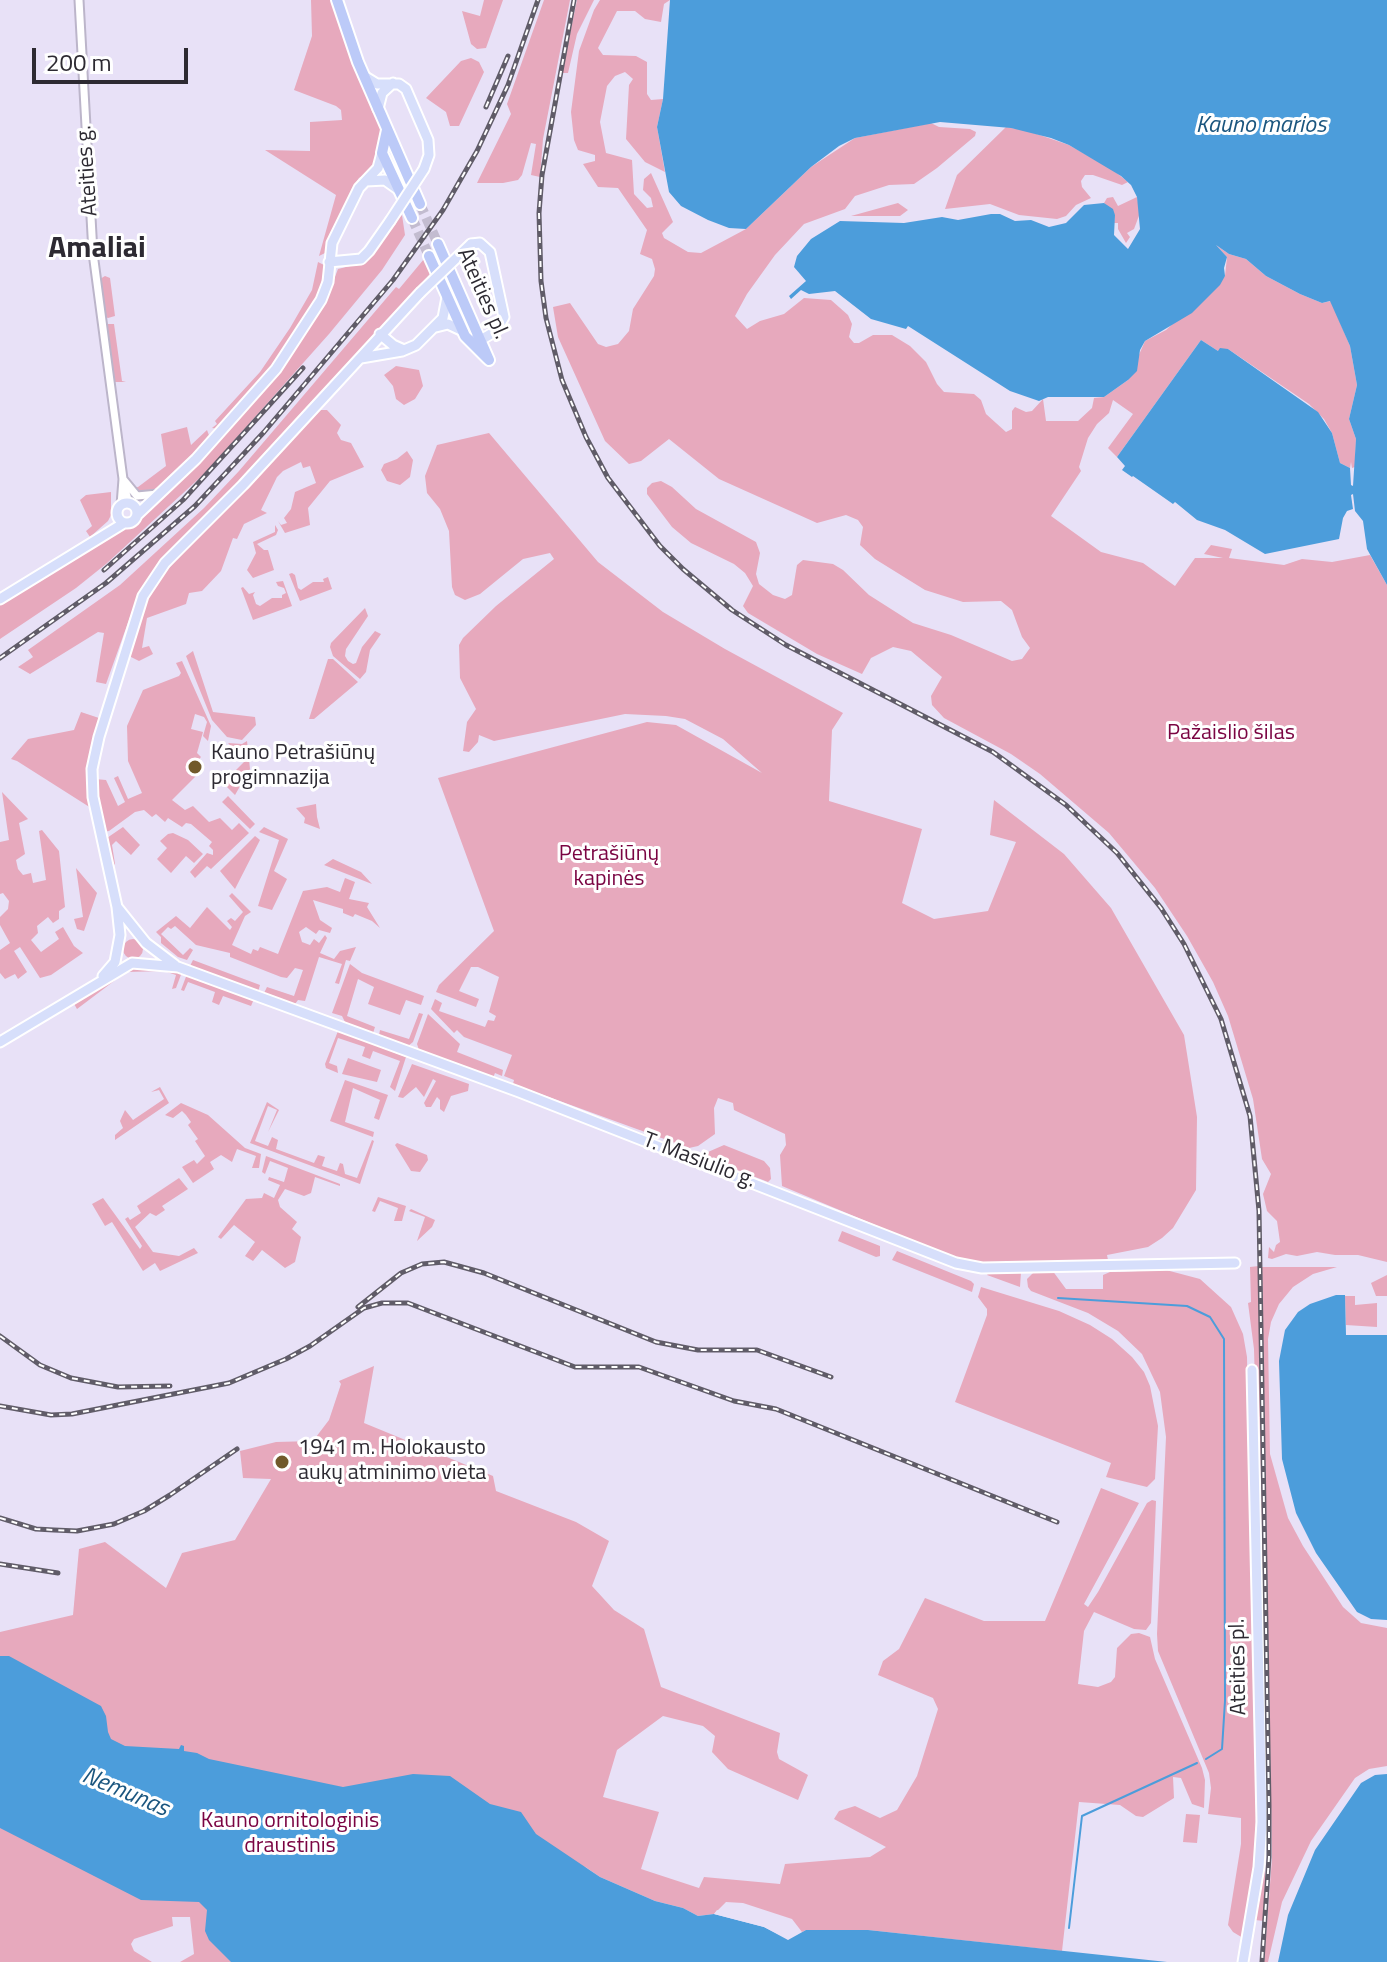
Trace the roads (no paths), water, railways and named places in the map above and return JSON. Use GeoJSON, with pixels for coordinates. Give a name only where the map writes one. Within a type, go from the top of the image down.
{"type":"FeatureCollection","features":[{"type":"Feature","properties":{"kind":"highway"},"geometry":{"type":"LineString","coordinates":[[337,0],[364,76],[420,204]]}},
{"type":"Feature","properties":{"kind":"highway"},"geometry":{"type":"LineString","coordinates":[[387,130],[382,153],[412,218]]}},
{"type":"Feature","properties":{"kind":"highway","name":"Ateities pl."},"geometry":{"type":"LineString","coordinates":[[438,244],[489,360]]}},
{"type":"Feature","properties":{"kind":"highway","name":"Ateities pl."},"geometry":{"type":"LineString","coordinates":[[429,256],[460,328],[472,345],[489,360]]}},
{"type":"Feature","properties":{"kind":"main road"},"geometry":{"type":"LineString","coordinates":[[329,262],[361,259],[424,169],[429,155],[428,140],[408,92],[401,85],[377,84],[364,76]]}},
{"type":"Feature","properties":{"kind":"main road"},"geometry":{"type":"LineString","coordinates":[[378,109],[382,93],[393,83]]}},
{"type":"Feature","properties":{"kind":"main road"},"geometry":{"type":"LineString","coordinates":[[0,599],[99,538],[127,511],[157,496],[207,448],[276,369],[321,300],[328,282],[332,243],[356,193],[378,168],[382,153]]}},
{"type":"Feature","properties":{"kind":"main road"},"geometry":{"type":"LineString","coordinates":[[366,181],[385,180],[400,192]]}},
{"type":"Feature","properties":{"kind":"main road"},"geometry":{"type":"LineString","coordinates":[[134,962],[123,958],[119,946],[117,907],[92,777],[99,737],[138,608],[158,572],[268,459],[380,334],[463,248],[471,244],[484,245],[491,256],[503,313],[499,327],[480,339],[448,324],[436,327]]}},
{"type":"Feature","properties":{"kind":"main road"},"geometry":{"type":"LineString","coordinates":[[355,362],[364,357],[416,345],[446,313],[447,297]]}},
{"type":"Feature","properties":{"kind":"main road"},"geometry":{"type":"LineString","coordinates":[[471,320],[485,329],[499,327]]}},
{"type":"Feature","properties":{"kind":"main road"},"geometry":{"type":"LineString","coordinates":[[380,334],[397,348],[406,349]]}},
{"type":"Feature","properties":{"kind":"main road"},"geometry":{"type":"LineString","coordinates":[[489,360],[491,334]]}},
{"type":"Feature","properties":{"kind":"main road","name":"T. Masiulio g."},"geometry":{"type":"LineString","coordinates":[[117,907],[144,940],[178,967]]}},
{"type":"Feature","properties":{"kind":"main road"},"geometry":{"type":"LineString","coordinates":[[0,1042],[145,956],[144,940],[129,935],[119,946],[111,968],[94,984]]}},
{"type":"Feature","properties":{"kind":"main road","name":"T. Masiulio g."},"geometry":{"type":"LineString","coordinates":[[134,962],[178,967],[531,1096],[956,1263],[982,1268],[1235,1263]]}},
{"type":"Feature","properties":{"kind":"main road","name":"Ateities pl."},"geometry":{"type":"LineString","coordinates":[[1243,1962],[1259,1867],[1262,1822],[1252,1370]]}},
{"type":"Feature","properties":{"kind":"street","name":"Ateities g."},"geometry":{"type":"LineString","coordinates":[[79,0],[96,283],[127,511]]}},
{"type":"Feature","properties":{"kind":"street"},"geometry":{"type":"LineString","coordinates":[[123,481],[137,496],[157,496]]}},
{"type":"Feature","properties":{"kind":"water","name":"Kauno marios"},"geometry":{"type":"Polygon","coordinates":[[[670,0],[1387,0],[1387,585],[1367,549],[1363,521],[1355,511],[1353,494],[1353,509],[1347,511],[1343,518],[1339,539],[1265,554],[1225,530],[1197,520],[1175,502],[1173,504],[1122,470],[1125,466],[1117,457],[1201,340],[1218,351],[1220,348],[1228,349],[1318,412],[1332,433],[1340,463],[1350,468],[1353,486],[1356,439],[1349,419],[1357,385],[1350,346],[1330,301],[1322,303],[1300,294],[1266,276],[1246,259],[1229,254],[1216,245],[1227,257],[1225,276],[1220,285],[1192,313],[1145,341],[1140,350],[1137,371],[1128,380],[1104,397],[1048,397],[1039,401],[1010,391],[908,326],[906,329],[871,319],[835,291],[809,294],[801,290],[791,299],[789,296],[806,281],[794,267],[797,256],[811,239],[840,221],[904,223],[942,217],[958,220],[1000,214],[1015,221],[1031,220],[1049,227],[1066,223],[1084,205],[1104,203],[1113,209],[1115,215],[1114,235],[1128,249],[1140,229],[1137,197],[1131,185],[1121,176],[1069,145],[1051,138],[1011,128],[940,122],[855,138],[839,146],[811,167],[746,229],[729,228],[708,220],[681,206],[669,192],[657,127],[663,99],[670,0]]]}},
{"type":"Feature","properties":{"kind":"water"},"geometry":{"type":"Polygon","coordinates":[[[1345,1295],[1346,1335],[1387,1335],[1387,1620],[1371,1619],[1357,1612],[1316,1553],[1296,1513],[1282,1459],[1279,1361],[1285,1330],[1298,1312],[1310,1304],[1345,1295]]]}},
{"type":"Feature","properties":{"kind":"water","name":"Kauno ornitologinis draustinis"},"geometry":{"type":"Polygon","coordinates":[[[0,1656],[9,1656],[101,1706],[111,1739],[125,1746],[179,1749],[181,1745],[184,1751],[209,1759],[343,1787],[413,1774],[450,1776],[490,1804],[521,1812],[536,1834],[600,1877],[698,1916],[714,1914],[764,1927],[788,1940],[806,1930],[868,1930],[1167,1962],[231,1962],[209,1940],[205,1931],[207,1910],[199,1902],[141,1900],[0,1828],[0,1656]]]}},
{"type":"Feature","properties":{"kind":"water"},"geometry":{"type":"Polygon","coordinates":[[[1387,1774],[1387,1962],[1278,1962],[1288,1915],[1315,1850],[1361,1783],[1375,1775],[1387,1774]]]}},
{"type":"Feature","properties":{"kind":"waterway"},"geometry":{"type":"LineString","coordinates":[[1058,1298],[1187,1306],[1210,1317],[1224,1339],[1225,1701],[1222,1749],[1206,1759]]}},
{"type":"Feature","properties":{"kind":"waterway"},"geometry":{"type":"LineString","coordinates":[[1069,1928],[1082,1816],[1197,1763]]}},
{"type":"Feature","properties":{"kind":"tunnel"},"geometry":{"type":"LineString","coordinates":[[420,204],[438,244]]}},
{"type":"Feature","properties":{"kind":"tunnel"},"geometry":{"type":"LineString","coordinates":[[412,218],[429,256]]}},
{"type":"Feature","properties":{"kind":"railway"},"geometry":{"type":"LineString","coordinates":[[0,658],[106,583],[195,506],[264,432],[393,280],[443,210],[477,151],[508,85],[538,0]]}},
{"type":"Feature","properties":{"kind":"railway"},"geometry":{"type":"LineString","coordinates":[[574,0],[542,175],[539,213],[541,281],[546,318],[562,380],[586,437],[608,478],[660,546],[732,610],[786,645],[993,752],[1066,805],[1117,853],[1161,908],[1184,944],[1221,1019],[1250,1116],[1259,1211],[1269,1806],[1262,1962]]}},
{"type":"Feature","properties":{"kind":"railway"},"geometry":{"type":"LineString","coordinates":[[486,107],[508,56]]}},
{"type":"Feature","properties":{"kind":"railway"},"geometry":{"type":"LineString","coordinates":[[104,570],[183,500],[303,368]]}},
{"type":"Feature","properties":{"kind":"railway"},"geometry":{"type":"LineString","coordinates":[[358,1307],[401,1273],[422,1264],[444,1262],[484,1273],[656,1342],[698,1350],[757,1350],[831,1377]]}},
{"type":"Feature","properties":{"kind":"railway"},"geometry":{"type":"LineString","coordinates":[[0,1406],[51,1415],[72,1414],[229,1383],[310,1346],[364,1308],[382,1303],[408,1303],[575,1367],[639,1367],[734,1401],[776,1409],[1057,1522]]}},
{"type":"Feature","properties":{"kind":"railway"},"geometry":{"type":"LineString","coordinates":[[0,1336],[40,1365],[71,1378],[118,1387],[170,1386]]}},
{"type":"Feature","properties":{"kind":"railway"},"geometry":{"type":"LineString","coordinates":[[0,1518],[36,1529],[54,1530],[77,1531],[114,1524],[144,1511],[237,1449]]}},
{"type":"Feature","properties":{"kind":"railway"},"geometry":{"type":"LineString","coordinates":[[0,1564],[58,1573]]}},
{"type":"Feature","properties":{"kind":"place","name":"Kauno Petrašiūnų progimnazija"},"geometry":{"type":"Point","coordinates":[195,767]}},
{"type":"Feature","properties":{"kind":"place","name":"1941 m. Holokausto aukų atminimo vieta"},"geometry":{"type":"Point","coordinates":[282,1462]}},
{"type":"Feature","properties":{"kind":"district","name":"Amaliai"},"geometry":{"type":"Point","coordinates":[97,250]}},
{"type":"Feature","properties":{"kind":"park label","name":"Pažaislio šilas"},"geometry":{"type":"Point","coordinates":[1231,734]}},
{"type":"Feature","properties":{"kind":"park label","name":"Petrašiūnų kapinės"},"geometry":{"type":"Point","coordinates":[609,868]}},
{"type":"Feature","properties":{"kind":"water label","name":"Nemunas"},"geometry":{"type":"Point","coordinates":[125,1793]}}]}
